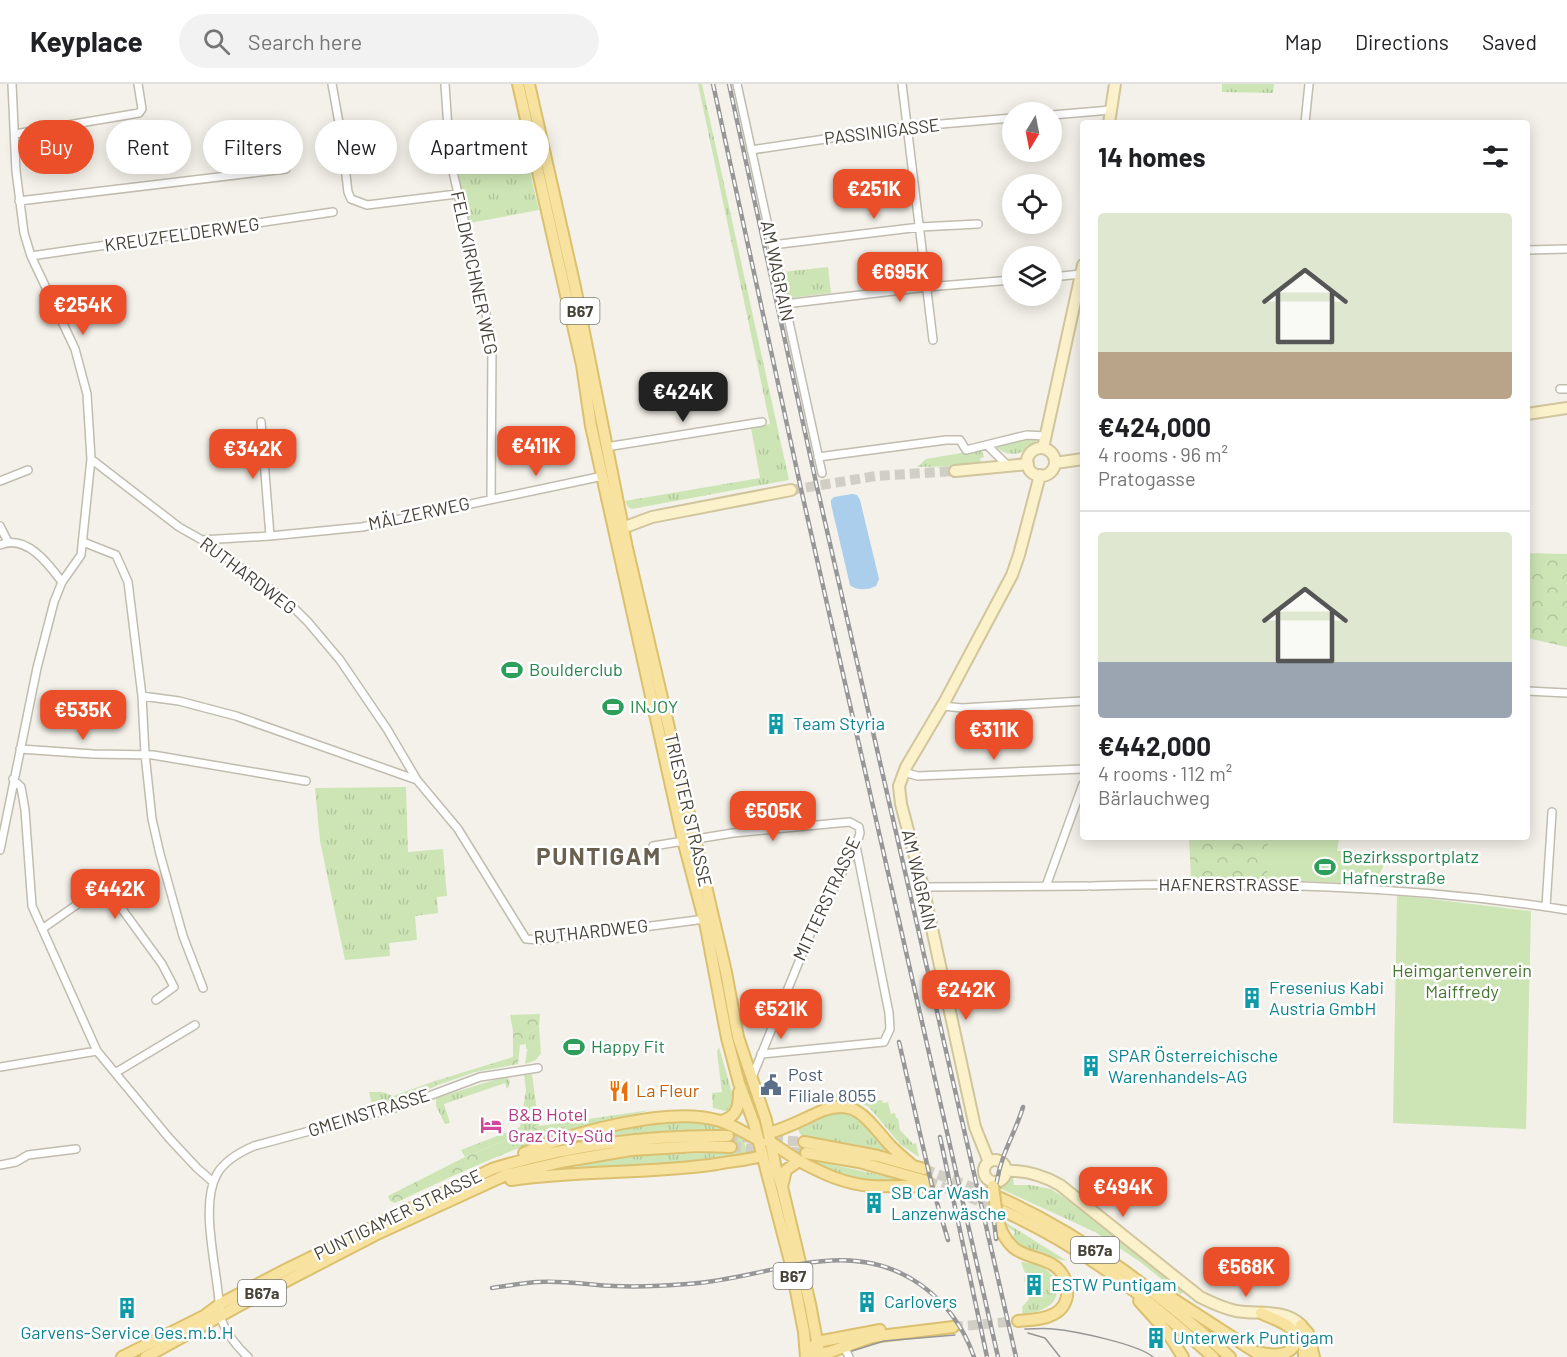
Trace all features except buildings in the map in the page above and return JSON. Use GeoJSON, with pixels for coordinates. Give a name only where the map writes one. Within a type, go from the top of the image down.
{"type":"FeatureCollection","features":[{"type":"Feature","properties":{"kind":"main road","name":"TRIESTER STRASSE"},"geometry":{"type":"LineString","coordinates":[[518,84],[582,365],[590,419],[603,476],[619,529]]}},
{"type":"Feature","properties":{"kind":"main road","name":"TRIESTER STRASSE"},"geometry":{"type":"LineString","coordinates":[[529,84],[575,287],[606,447],[619,529],[689,839],[727,1038],[739,1083],[782,1187],[820,1356]]}},
{"type":"Feature","properties":{"kind":"main road","name":"TRIESTER STRASSE"},"geometry":{"type":"LineString","coordinates":[[689,839],[726,972],[738,1037],[752,1080],[791,1265],[804,1332],[806,1356]]}},
{"type":"Feature","properties":{"kind":"main road"},"geometry":{"type":"LineString","coordinates":[[721,1121],[729,1119],[738,1109],[739,1083]]}},
{"type":"Feature","properties":{"kind":"main road"},"geometry":{"type":"LineString","coordinates":[[487,1183],[534,1176],[656,1171],[706,1165],[765,1143],[787,1128],[826,1110],[847,1108],[867,1118],[889,1145],[926,1179]]}},
{"type":"Feature","properties":{"kind":"main road"},"geometry":{"type":"LineString","coordinates":[[492,1169],[527,1152],[561,1140],[642,1119],[685,1115],[721,1121],[765,1143],[859,1162],[926,1179]]}},
{"type":"Feature","properties":{"kind":"main road","name":"PUNTIGAMER STRASSE"},"geometry":{"type":"LineString","coordinates":[[122,1357],[368,1228],[492,1169],[573,1148],[624,1141],[697,1141]]}},
{"type":"Feature","properties":{"kind":"main road","name":"PUNTIGAMER STRASSE"},"geometry":{"type":"LineString","coordinates":[[146,1357],[365,1240],[487,1183],[526,1169],[566,1161],[697,1141]]}},
{"type":"Feature","properties":{"kind":"main road","name":"B67a"},"geometry":{"type":"LineString","coordinates":[[697,1141],[730,1141]]}},
{"type":"Feature","properties":{"kind":"main road"},"geometry":{"type":"LineString","coordinates":[[803,1152],[829,1176],[850,1183],[870,1186],[926,1179]]}},
{"type":"Feature","properties":{"kind":"main road"},"geometry":{"type":"LineString","coordinates":[[782,1187],[786,1170],[803,1152],[878,1156],[912,1165]]}},
{"type":"Feature","properties":{"kind":"main road"},"geometry":{"type":"LineString","coordinates":[[994,1184],[1002,1233],[1021,1253],[1056,1267],[1067,1284],[1067,1297],[1057,1312],[1039,1319],[1018,1321]]}},
{"type":"Feature","properties":{"kind":"main road","name":"B67a"},"geometry":{"type":"LineString","coordinates":[[998,1197],[1080,1240],[1150,1289],[1230,1357]]}},
{"type":"Feature","properties":{"kind":"main road","name":"B67a"},"geometry":{"type":"LineString","coordinates":[[999,1213],[1062,1241],[1109,1272],[1155,1306],[1213,1357]]}},
{"type":"Feature","properties":{"kind":"main road"},"geometry":{"type":"LineString","coordinates":[[1109,1272],[1149,1311],[1183,1357]]}},
{"type":"Feature","properties":{"kind":"main road"},"geometry":{"type":"LineString","coordinates":[[1150,1289],[1161,1291],[1259,1354],[1285,1354],[1293,1349],[1297,1343],[1297,1335],[1289,1326],[1261,1313]]}},
{"type":"Feature","properties":{"kind":"main road"},"geometry":{"type":"LineString","coordinates":[[1301,1325],[1305,1346],[1304,1357]]}},
{"type":"Feature","properties":{"kind":"main road"},"geometry":{"type":"LineString","coordinates":[[1301,1325],[1308,1333],[1314,1357]]}},
{"type":"Feature","properties":{"kind":"main road"},"geometry":{"type":"LineString","coordinates":[[806,1356],[817,1342],[883,1329],[925,1326],[937,1328]]}},
{"type":"Feature","properties":{"kind":"main road"},"geometry":{"type":"LineString","coordinates":[[806,1356],[846,1353],[872,1337],[953,1327]]}},
{"type":"Feature","properties":{"kind":"street"},"geometry":{"type":"LineString","coordinates":[[7,84],[14,97]]}},
{"type":"Feature","properties":{"kind":"street"},"geometry":{"type":"LineString","coordinates":[[0,850],[44,639],[62,582],[78,562],[83,542],[91,459],[87,394],[75,349],[31,256],[24,232],[19,201],[12,84]]}},
{"type":"Feature","properties":{"kind":"street"},"geometry":{"type":"LineString","coordinates":[[15,134],[139,113],[142,109],[138,84]]}},
{"type":"Feature","properties":{"kind":"street"},"geometry":{"type":"LineString","coordinates":[[332,84],[348,192],[351,199],[367,205],[457,194]]}},
{"type":"Feature","properties":{"kind":"street","name":"FELDKIRCHNER WEG"},"geometry":{"type":"LineString","coordinates":[[445,84],[450,159],[492,345],[491,499]]}},
{"type":"Feature","properties":{"kind":"street","name":"AM WAGRAIN"},"geometry":{"type":"LineString","coordinates":[[737,84],[822,473]]}},
{"type":"Feature","properties":{"kind":"street"},"geometry":{"type":"LineString","coordinates":[[902,84],[933,340]]}},
{"type":"Feature","properties":{"kind":"street"},"geometry":{"type":"LineString","coordinates":[[1109,120],[1115,84]]}},
{"type":"Feature","properties":{"kind":"street"},"geometry":{"type":"LineString","coordinates":[[1305,120],[1309,84]]}},
{"type":"Feature","properties":{"kind":"street"},"geometry":{"type":"LineString","coordinates":[[1062,114],[1111,110]]}},
{"type":"Feature","properties":{"kind":"street","name":"PASSINIGASSE"},"geometry":{"type":"LineString","coordinates":[[752,150],[906,127],[1002,119]]}},
{"type":"Feature","properties":{"kind":"street"},"geometry":{"type":"LineString","coordinates":[[19,201],[244,174]]}},
{"type":"Feature","properties":{"kind":"street","name":"KREUZFELDERWEG"},"geometry":{"type":"LineString","coordinates":[[31,256],[333,212]]}},
{"type":"Feature","properties":{"kind":"street"},"geometry":{"type":"LineString","coordinates":[[772,245],[920,227],[978,224]]}},
{"type":"Feature","properties":{"kind":"street"},"geometry":{"type":"LineString","coordinates":[[1530,250],[1567,249]]}},
{"type":"Feature","properties":{"kind":"street"},"geometry":{"type":"LineString","coordinates":[[1062,275],[1080,270]]}},
{"type":"Feature","properties":{"kind":"street"},"geometry":{"type":"LineString","coordinates":[[784,304],[1002,281]]}},
{"type":"Feature","properties":{"kind":"street"},"geometry":{"type":"LineString","coordinates":[[1043,448],[1080,294]]}},
{"type":"Feature","properties":{"kind":"street"},"geometry":{"type":"LineString","coordinates":[[1530,414],[1567,408]]}},
{"type":"Feature","properties":{"kind":"street"},"geometry":{"type":"LineString","coordinates":[[261,422],[270,536]]}},
{"type":"Feature","properties":{"kind":"street"},"geometry":{"type":"LineString","coordinates":[[606,447],[762,422]]}},
{"type":"Feature","properties":{"kind":"street"},"geometry":{"type":"LineString","coordinates":[[818,457],[946,440],[960,440],[966,450],[1027,435],[1045,436]]}},
{"type":"Feature","properties":{"kind":"street"},"geometry":{"type":"LineString","coordinates":[[988,446],[1007,465]]}},
{"type":"Feature","properties":{"kind":"street"},"geometry":{"type":"LineString","coordinates":[[1043,448],[1053,453],[1055,463],[1050,472],[1040,475],[1031,471],[1028,464],[1031,453],[1043,448]]}},
{"type":"Feature","properties":{"kind":"street","name":"RUTHARDWEG"},"geometry":{"type":"LineString","coordinates":[[91,459],[179,528],[202,540],[288,602],[308,622],[340,660],[387,729],[417,780],[458,829],[526,939],[543,940],[705,919]]}},
{"type":"Feature","properties":{"kind":"street"},"geometry":{"type":"LineString","coordinates":[[1055,463],[1080,459]]}},
{"type":"Feature","properties":{"kind":"street"},"geometry":{"type":"LineString","coordinates":[[955,471],[1028,464]]}},
{"type":"Feature","properties":{"kind":"street"},"geometry":{"type":"LineString","coordinates":[[0,481],[28,470]]}},
{"type":"Feature","properties":{"kind":"street"},"geometry":{"type":"LineString","coordinates":[[1040,475],[1012,574],[943,706],[903,772],[918,776],[1080,769]]}},
{"type":"Feature","properties":{"kind":"street","name":"MÄLZERWEG"},"geometry":{"type":"LineString","coordinates":[[202,540],[362,527],[603,476]]}},
{"type":"Feature","properties":{"kind":"street"},"geometry":{"type":"LineString","coordinates":[[619,529],[652,517],[792,490]]}},
{"type":"Feature","properties":{"kind":"street"},"geometry":{"type":"LineString","coordinates":[[0,526],[4,544],[27,547],[36,552],[44,558],[62,582]]}},
{"type":"Feature","properties":{"kind":"street"},"geometry":{"type":"LineString","coordinates":[[83,542],[116,555],[127,577],[142,696],[152,819],[183,936],[203,987]]}},
{"type":"Feature","properties":{"kind":"street"},"geometry":{"type":"LineString","coordinates":[[1530,691],[1567,693]]}},
{"type":"Feature","properties":{"kind":"street"},"geometry":{"type":"LineString","coordinates":[[142,696],[179,701],[236,716],[417,780]]}},
{"type":"Feature","properties":{"kind":"street"},"geometry":{"type":"LineString","coordinates":[[943,706],[962,708],[1080,701]]}},
{"type":"Feature","properties":{"kind":"street"},"geometry":{"type":"LineString","coordinates":[[20,749],[93,754],[146,754],[306,782]]}},
{"type":"Feature","properties":{"kind":"street","name":"AM WAGRAIN"},"geometry":{"type":"LineString","coordinates":[[903,772],[899,786],[900,798],[923,887],[975,1127],[989,1162]]}},
{"type":"Feature","properties":{"kind":"street"},"geometry":{"type":"LineString","coordinates":[[13,779],[21,787],[27,829],[31,900],[97,1051],[169,1138],[213,1182],[210,1216],[220,1317],[237,1346],[248,1357]]}},
{"type":"Feature","properties":{"kind":"street"},"geometry":{"type":"LineString","coordinates":[[1046,886],[1080,792]]}},
{"type":"Feature","properties":{"kind":"street"},"geometry":{"type":"LineString","coordinates":[[1546,907],[1552,812]]}},
{"type":"Feature","properties":{"kind":"street","name":"MITTERSTRASSE"},"geometry":{"type":"LineString","coordinates":[[689,839],[850,822],[859,826],[860,833],[856,846],[811,932],[752,1080]]}},
{"type":"Feature","properties":{"kind":"street"},"geometry":{"type":"LineString","coordinates":[[653,846],[689,839]]}},
{"type":"Feature","properties":{"kind":"street"},"geometry":{"type":"LineString","coordinates":[[761,1054],[884,1042],[887,1036],[890,1029],[889,1013],[856,846]]}},
{"type":"Feature","properties":{"kind":"street","name":"HAFNERSTRASSE"},"geometry":{"type":"LineString","coordinates":[[923,887],[1281,884],[1356,887],[1567,910]]}},
{"type":"Feature","properties":{"kind":"street"},"geometry":{"type":"LineString","coordinates":[[42,929],[88,896],[105,887],[162,964],[174,987],[156,1000]]}},
{"type":"Feature","properties":{"kind":"street"},"geometry":{"type":"LineString","coordinates":[[115,1073],[195,1025]]}},
{"type":"Feature","properties":{"kind":"street"},"geometry":{"type":"LineString","coordinates":[[0,1067],[97,1051]]}},
{"type":"Feature","properties":{"kind":"street","name":"GMEINSTRASSE"},"geometry":{"type":"LineString","coordinates":[[213,1182],[218,1172],[229,1160],[254,1146],[402,1106],[480,1077],[538,1068]]}},
{"type":"Feature","properties":{"kind":"street"},"geometry":{"type":"LineString","coordinates":[[0,1165],[16,1162],[28,1155],[76,1149]]}},
{"type":"Feature","properties":{"kind":"street"},"geometry":{"type":"LineString","coordinates":[[999,1161],[1005,1166],[1006,1171],[1002,1179],[994,1184],[984,1174],[989,1162],[999,1161]]}},
{"type":"Feature","properties":{"kind":"street"},"geometry":{"type":"LineString","coordinates":[[1006,1171],[1031,1174],[1060,1185],[1200,1297],[1229,1309],[1286,1316],[1301,1325]]}},
{"type":"Feature","properties":{"kind":"green space"},"geometry":{"type":"Polygon","coordinates":[[[698,84],[702,84],[789,480],[632,509],[625,501],[760,478],[751,428],[770,424],[698,84]]]}},
{"type":"Feature","properties":{"kind":"green space"},"geometry":{"type":"Polygon","coordinates":[[[1222,84],[1274,84],[1273,93],[1222,92],[1222,84]]]}},
{"type":"Feature","properties":{"kind":"green space"},"geometry":{"type":"Polygon","coordinates":[[[458,174],[530,174],[539,210],[470,223],[458,174]]]}},
{"type":"Feature","properties":{"kind":"green space"},"geometry":{"type":"Polygon","coordinates":[[[828,267],[831,293],[791,298],[786,295],[782,272],[828,267]]]}},
{"type":"Feature","properties":{"kind":"green space"},"geometry":{"type":"Polygon","coordinates":[[[1023,438],[1038,439],[1024,451],[1013,454],[996,447],[997,445],[1023,438]]]}},
{"type":"Feature","properties":{"kind":"green space"},"geometry":{"type":"Polygon","coordinates":[[[982,451],[984,457],[980,459],[981,462],[961,466],[917,467],[926,459],[982,451]]]}},
{"type":"Feature","properties":{"kind":"green space"},"geometry":{"type":"Polygon","coordinates":[[[1530,553],[1567,554],[1567,647],[1530,639],[1530,553]]]}},
{"type":"Feature","properties":{"kind":"green space"},"geometry":{"type":"Polygon","coordinates":[[[406,787],[408,852],[443,849],[447,896],[437,897],[438,913],[415,916],[417,940],[389,943],[390,956],[345,960],[320,841],[315,788],[406,787]]]}},
{"type":"Feature","properties":{"kind":"green space"},"geometry":{"type":"Polygon","coordinates":[[[1189,840],[1339,840],[1337,851],[1389,855],[1374,884],[1267,879],[1191,879],[1189,840]]]}},
{"type":"Feature","properties":{"kind":"green space","name":"Bezirkssportplatz Hafnerstraße"},"geometry":{"type":"Polygon","coordinates":[[[1268,840],[1339,840],[1337,851],[1389,855],[1374,884],[1267,879],[1268,840]]]}},
{"type":"Feature","properties":{"kind":"green space","name":"Heimgartenverein Maiffredy"},"geometry":{"type":"Polygon","coordinates":[[[1397,895],[1531,911],[1526,1129],[1393,1123],[1397,895]]]}},
{"type":"Feature","properties":{"kind":"green space"},"geometry":{"type":"Polygon","coordinates":[[[540,1014],[539,1026],[530,1032],[528,1049],[526,1049],[526,1044],[520,1045],[518,1064],[475,1072],[438,1085],[435,1081],[513,1057],[513,1031],[510,1015],[540,1014]]]}},
{"type":"Feature","properties":{"kind":"green space"},"geometry":{"type":"Polygon","coordinates":[[[539,1026],[541,1053],[536,1060],[525,1064],[530,1032],[539,1026]]]}},
{"type":"Feature","properties":{"kind":"green space"},"geometry":{"type":"Polygon","coordinates":[[[719,1047],[734,1100],[733,1106],[726,1111],[713,1108],[712,1093],[722,1092],[717,1052],[719,1047]]]}},
{"type":"Feature","properties":{"kind":"green space"},"geometry":{"type":"Polygon","coordinates":[[[532,1074],[539,1126],[465,1157],[461,1150],[520,1127],[526,1090],[524,1075],[532,1074]]]}},
{"type":"Feature","properties":{"kind":"green space"},"geometry":{"type":"Polygon","coordinates":[[[507,1076],[510,1081],[507,1089],[505,1083],[444,1104],[450,1123],[445,1124],[436,1106],[436,1098],[507,1076]]]}},
{"type":"Feature","properties":{"kind":"green space"},"geometry":{"type":"Polygon","coordinates":[[[435,1081],[438,1085],[420,1093],[373,1108],[369,1092],[382,1092],[393,1096],[435,1081]]]}},
{"type":"Feature","properties":{"kind":"green space"},"geometry":{"type":"Polygon","coordinates":[[[854,1090],[855,1093],[863,1091],[864,1097],[875,1101],[888,1102],[891,1114],[895,1113],[898,1118],[900,1130],[913,1144],[916,1143],[919,1157],[901,1145],[869,1107],[846,1100],[822,1103],[821,1098],[854,1090]]]}},
{"type":"Feature","properties":{"kind":"green space"},"geometry":{"type":"Polygon","coordinates":[[[651,1110],[540,1140],[503,1154],[395,1203],[390,1201],[388,1196],[465,1157],[539,1126],[651,1110]]]}},
{"type":"Feature","properties":{"kind":"green space"},"geometry":{"type":"Polygon","coordinates":[[[839,1113],[854,1117],[868,1126],[880,1138],[887,1151],[801,1135],[797,1128],[827,1115],[839,1113]]]}},
{"type":"Feature","properties":{"kind":"green space"},"geometry":{"type":"Polygon","coordinates":[[[684,1120],[724,1126],[742,1136],[748,1153],[678,1165],[577,1169],[576,1165],[636,1156],[733,1152],[727,1130],[724,1128],[722,1130],[625,1134],[573,1143],[573,1140],[634,1125],[684,1120]]]}},
{"type":"Feature","properties":{"kind":"green space"},"geometry":{"type":"Polygon","coordinates":[[[809,1161],[904,1181],[870,1181],[849,1178],[809,1161]]]}},
{"type":"Feature","properties":{"kind":"green space"},"geometry":{"type":"Polygon","coordinates":[[[1008,1178],[1013,1178],[1014,1185],[1051,1189],[1077,1206],[1184,1292],[1180,1294],[1139,1261],[1095,1232],[999,1188],[1008,1178]]]}},
{"type":"Feature","properties":{"kind":"green space"},"geometry":{"type":"Polygon","coordinates":[[[1005,1222],[1067,1261],[1030,1250],[1018,1242],[1013,1236],[1015,1232],[1005,1225],[1005,1222]]]}},
{"type":"Feature","properties":{"kind":"green space"},"geometry":{"type":"Polygon","coordinates":[[[1021,1262],[1034,1264],[1046,1270],[1051,1274],[1057,1286],[1057,1295],[1051,1304],[1023,1316],[1022,1307],[1029,1299],[1024,1279],[1026,1276],[1021,1262]]]}},
{"type":"Feature","properties":{"kind":"water"},"geometry":{"type":"Polygon","coordinates":[[[857,495],[860,500],[879,579],[876,586],[866,589],[850,585],[831,504],[834,497],[857,495]]]}},
{"type":"Feature","properties":{"kind":"tunnel"},"geometry":{"type":"LineString","coordinates":[[791,490],[876,476],[955,471]]}},
{"type":"Feature","properties":{"kind":"tunnel"},"geometry":{"type":"LineString","coordinates":[[728,1136],[804,1142]]}},
{"type":"Feature","properties":{"kind":"tunnel"},"geometry":{"type":"LineString","coordinates":[[731,1147],[806,1153]]}},
{"type":"Feature","properties":{"kind":"tunnel"},"geometry":{"type":"LineString","coordinates":[[924,1169],[998,1197]]}},
{"type":"Feature","properties":{"kind":"tunnel"},"geometry":{"type":"LineString","coordinates":[[927,1181],[1001,1210]]}},
{"type":"Feature","properties":{"kind":"tunnel"},"geometry":{"type":"LineString","coordinates":[[953,1327],[1018,1321]]}},
{"type":"Feature","properties":{"kind":"tram line"},"geometry":{"type":"LineString","coordinates":[[1025,1329],[1053,1329],[1090,1335],[1134,1347],[1153,1357]]}},
{"type":"Feature","properties":{"kind":"tram line"},"geometry":{"type":"LineString","coordinates":[[1028,1333],[1045,1338],[1060,1357]]}},
{"type":"Feature","properties":{"kind":"tram line"},"geometry":{"type":"LineString","coordinates":[[852,1351],[884,1341],[955,1335]]}},
{"type":"Feature","properties":{"kind":"railway"},"geometry":{"type":"LineString","coordinates":[[713,84],[801,489],[998,1357]]}},
{"type":"Feature","properties":{"kind":"railway"},"geometry":{"type":"LineString","coordinates":[[729,84],[817,487],[1016,1357]]}},
{"type":"Feature","properties":{"kind":"railway"},"geometry":{"type":"LineString","coordinates":[[899,1042],[932,1186],[948,1240]]}},
{"type":"Feature","properties":{"kind":"railway"},"geometry":{"type":"LineString","coordinates":[[996,1239],[994,1207],[998,1176],[1023,1107]]}},
{"type":"Feature","properties":{"kind":"railway"},"geometry":{"type":"LineString","coordinates":[[940,1137],[987,1357]]}},
{"type":"Feature","properties":{"kind":"railway"},"geometry":{"type":"LineString","coordinates":[[492,1288],[547,1282],[623,1286],[678,1285],[717,1281],[806,1263],[835,1260],[864,1262],[893,1270],[930,1292],[953,1317],[974,1357]]}},
{"type":"Feature","properties":{"kind":"place","name":"Boulderclub"},"geometry":{"type":"Point","coordinates":[512,670]}},
{"type":"Feature","properties":{"kind":"place","name":"INJOY"},"geometry":{"type":"Point","coordinates":[613,707]}},
{"type":"Feature","properties":{"kind":"place","name":"Team Styria"},"geometry":{"type":"Point","coordinates":[776,724]}},
{"type":"Feature","properties":{"kind":"place","name":"Bezirkssportplatz Hafnerstraße"},"geometry":{"type":"Point","coordinates":[1325,867]}},
{"type":"Feature","properties":{"kind":"place","name":"Fresenius Kabi Austria GmbH"},"geometry":{"type":"Point","coordinates":[1252,998]}},
{"type":"Feature","properties":{"kind":"place","name":"Happy Fit"},"geometry":{"type":"Point","coordinates":[574,1047]}},
{"type":"Feature","properties":{"kind":"place","name":"SPAR Österreichische Warenhandels-AG"},"geometry":{"type":"Point","coordinates":[1091,1066]}},
{"type":"Feature","properties":{"kind":"place","name":"Post Filiale 8055"},"geometry":{"type":"Point","coordinates":[771,1085]}},
{"type":"Feature","properties":{"kind":"place","name":"La Fleur"},"geometry":{"type":"Point","coordinates":[619,1091]}},
{"type":"Feature","properties":{"kind":"place","name":"B&B Hotel Graz City-Süd"},"geometry":{"type":"Point","coordinates":[491,1125]}},
{"type":"Feature","properties":{"kind":"place","name":"SB Car Wash Lanzenwäsche"},"geometry":{"type":"Point","coordinates":[874,1203]}},
{"type":"Feature","properties":{"kind":"place","name":"ESTW Puntigam"},"geometry":{"type":"Point","coordinates":[1034,1285]}},
{"type":"Feature","properties":{"kind":"place","name":"Carlovers"},"geometry":{"type":"Point","coordinates":[867,1302]}},
{"type":"Feature","properties":{"kind":"place","name":"Garvens-Service Ges.m.b.H"},"geometry":{"type":"Point","coordinates":[127,1308]}},
{"type":"Feature","properties":{"kind":"place","name":"Unterwerk Puntigam"},"geometry":{"type":"Point","coordinates":[1156,1338]}},
{"type":"Feature","properties":{"kind":"district","name":"PUNTIGAM"},"geometry":{"type":"Point","coordinates":[599,857]}}]}
